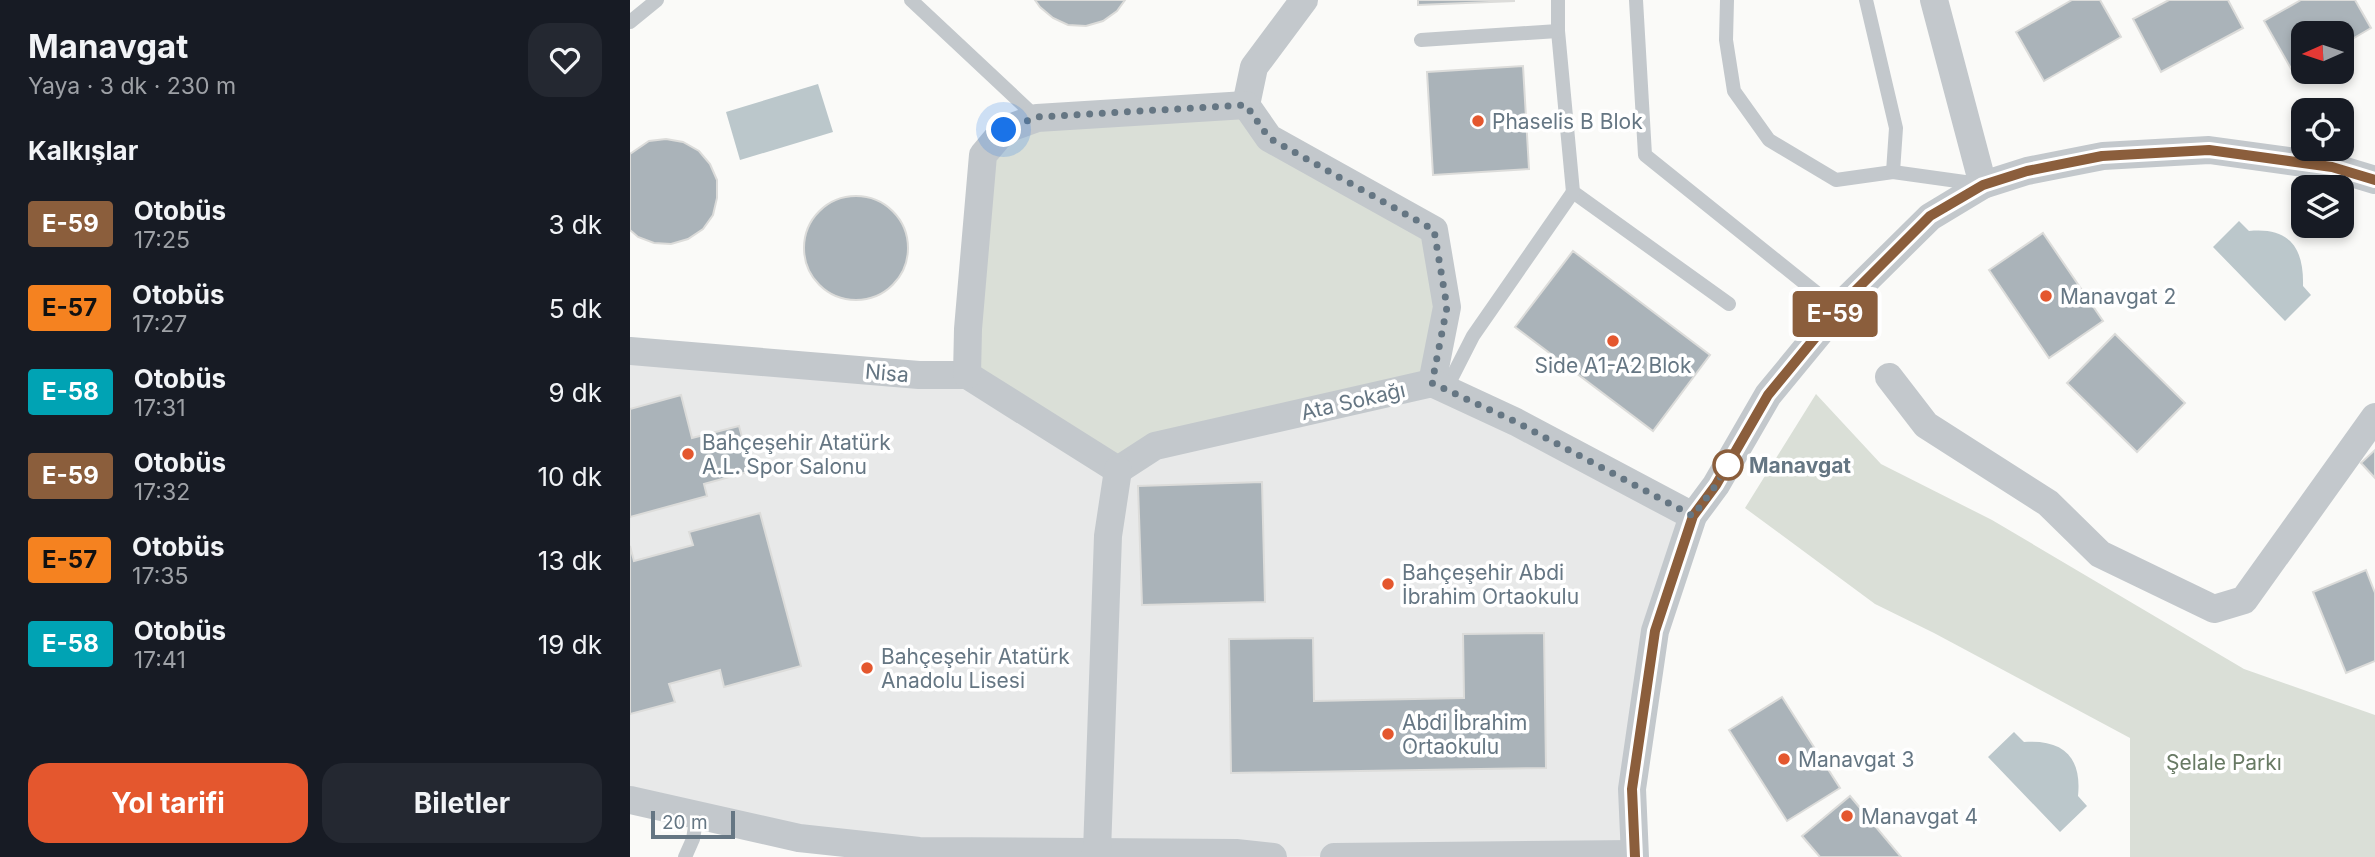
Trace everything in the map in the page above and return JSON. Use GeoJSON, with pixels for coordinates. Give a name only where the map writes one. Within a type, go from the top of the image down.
{"type":"FeatureCollection","features":[{"type":"Feature","properties":{"kind":"street"},"geometry":{"type":"LineString","coordinates":[[1304,0],[1254,66],[1246,105],[1269,138],[1434,230],[1447,307],[1439,386],[1516,422],[1693,516]]}},
{"type":"Feature","properties":{"kind":"street"},"geometry":{"type":"LineString","coordinates":[[1934,0],[1983,185]]}},
{"type":"Feature","properties":{"kind":"street"},"geometry":{"type":"LineString","coordinates":[[1096,855],[1108,536],[1118,470],[967,375],[968,329],[983,155],[1004,130],[1037,117],[1246,105]]}},
{"type":"Feature","properties":{"kind":"street"},"geometry":{"type":"LineString","coordinates":[[1334,857],[1634,855],[1632,789],[1655,631],[1693,516],[1716,485],[1768,395],[1838,310],[1930,216],[1983,185],[2027,171],[2102,156],[2209,150],[2332,167],[2375,180]]}},
{"type":"Feature","properties":{"kind":"street","name":"Nisa"},"geometry":{"type":"LineString","coordinates":[[630,351],[919,375],[967,375]]}},
{"type":"Feature","properties":{"kind":"street"},"geometry":{"type":"LineString","coordinates":[[1889,377],[1926,425],[2048,503],[2100,554],[2214,609],[2244,600],[2375,417]]}},
{"type":"Feature","properties":{"kind":"street","name":"Ata Sokağı"},"geometry":{"type":"LineString","coordinates":[[1118,470],[1155,446],[1439,386]]}},
{"type":"Feature","properties":{"kind":"street"},"geometry":{"type":"LineString","coordinates":[[630,800],[799,838],[919,851],[1096,855],[1236,853],[1273,857]]}},
{"type":"Feature","properties":{"kind":"lane"},"geometry":{"type":"LineString","coordinates":[[630,22],[657,0]]}},
{"type":"Feature","properties":{"kind":"lane"},"geometry":{"type":"LineString","coordinates":[[911,0],[1037,117]]}},
{"type":"Feature","properties":{"kind":"lane"},"geometry":{"type":"LineString","coordinates":[[1439,386],[1573,192],[1558,31],[1558,0]]}},
{"type":"Feature","properties":{"kind":"lane"},"geometry":{"type":"LineString","coordinates":[[1636,0],[1645,156],[1838,310]]}},
{"type":"Feature","properties":{"kind":"lane"},"geometry":{"type":"LineString","coordinates":[[1727,0],[1726,40],[1734,91],[1769,141],[1836,180],[1893,172],[1983,185]]}},
{"type":"Feature","properties":{"kind":"lane"},"geometry":{"type":"LineString","coordinates":[[1866,0],[1896,128],[1893,172]]}},
{"type":"Feature","properties":{"kind":"lane"},"geometry":{"type":"LineString","coordinates":[[1421,40],[1558,31]]}},
{"type":"Feature","properties":{"kind":"lane"},"geometry":{"type":"LineString","coordinates":[[1573,192],[1729,304]]}},
{"type":"Feature","properties":{"kind":"lane"},"geometry":{"type":"LineString","coordinates":[[685,857],[693,839],[697,815]]}},
{"type":"Feature","properties":{"kind":"shaded area"},"geometry":{"type":"Polygon","coordinates":[[[818,84],[833,132],[740,160],[726,112],[818,84]]]}},
{"type":"Feature","properties":{"kind":"shaded area"},"geometry":{"type":"Polygon","coordinates":[[[2239,221],[2249,231],[2275,233],[2284,237],[2297,251],[2301,261],[2303,286],[2311,295],[2285,321],[2213,247],[2239,221]]]}},
{"type":"Feature","properties":{"kind":"shaded area"},"geometry":{"type":"Polygon","coordinates":[[[630,351],[1432,383],[1693,516],[1655,631],[1634,854],[1273,857],[919,851],[630,800],[630,351]]]}},
{"type":"Feature","properties":{"kind":"shaded area"},"geometry":{"type":"Polygon","coordinates":[[[2014,732],[2024,742],[2059,747],[2073,761],[2077,771],[2078,796],[2087,806],[2060,832],[1988,757],[2014,732]]]}},
{"type":"Feature","properties":{"kind":"green space"},"geometry":{"type":"Polygon","coordinates":[[[1246,105],[1269,138],[1434,230],[1432,383],[1118,470],[967,375],[983,155],[1004,130],[1246,105]]]}},
{"type":"Feature","properties":{"kind":"green space","name":"Şelale Parkı"},"geometry":{"type":"Polygon","coordinates":[[[1816,394],[1881,464],[1992,520],[2244,669],[2375,715],[2375,857],[2130,857],[2130,738],[1875,604],[1745,508],[1816,394]]]}},
{"type":"Feature","properties":{"kind":"building"},"geometry":{"type":"Polygon","coordinates":[[[1035,0],[1125,0],[1117,11],[1103,21],[1086,26],[1068,25],[1053,18],[1035,0]]]}},
{"type":"Feature","properties":{"kind":"building"},"geometry":{"type":"Polygon","coordinates":[[[1418,0],[1514,0],[1514,1],[1418,5],[1418,0]]]}},
{"type":"Feature","properties":{"kind":"building"},"geometry":{"type":"Polygon","coordinates":[[[2072,0],[2100,0],[2121,37],[2044,81],[2016,32],[2072,0]]]}},
{"type":"Feature","properties":{"kind":"building"},"geometry":{"type":"Polygon","coordinates":[[[2169,0],[2228,0],[2243,28],[2161,72],[2133,19],[2169,0]]]}},
{"type":"Feature","properties":{"kind":"building"},"geometry":{"type":"Polygon","coordinates":[[[2301,0],[2355,0],[2371,28],[2354,38],[2354,21],[2291,21],[2291,68],[2264,21],[2301,0]]]}},
{"type":"Feature","properties":{"kind":"building","name":"Phaselis B Blok"},"geometry":{"type":"Polygon","coordinates":[[[1523,66],[1529,169],[1433,175],[1427,72],[1523,66]]]}},
{"type":"Feature","properties":{"kind":"building"},"geometry":{"type":"Polygon","coordinates":[[[666,139],[683,142],[699,151],[710,164],[717,180],[713,215],[703,229],[688,239],[671,244],[654,243],[638,237],[630,230],[630,154],[649,141],[666,139]]]}},
{"type":"Feature","properties":{"kind":"building"},"geometry":{"type":"Polygon","coordinates":[[[856,196],[876,200],[893,211],[904,228],[908,248],[904,268],[893,285],[876,296],[856,300],[836,296],[819,285],[808,268],[804,248],[808,228],[819,211],[836,200],[856,196]]]}},
{"type":"Feature","properties":{"kind":"building","name":"Manavgat 2"},"geometry":{"type":"Polygon","coordinates":[[[2043,233],[2103,321],[2049,358],[1989,270],[2043,233]]]}},
{"type":"Feature","properties":{"kind":"building","name":"Side A1-A2 Blok"},"geometry":{"type":"Polygon","coordinates":[[[1573,251],[1710,355],[1653,431],[1515,327],[1573,251]]]}},
{"type":"Feature","properties":{"kind":"building","name":"Manavgat 2"},"geometry":{"type":"Polygon","coordinates":[[[2115,334],[2185,403],[2137,452],[2067,383],[2115,334]]]}},
{"type":"Feature","properties":{"kind":"building","name":"Bahçeşehir Atatürk A.L. Spor Salonu"},"geometry":{"type":"Polygon","coordinates":[[[681,395],[692,438],[739,426],[751,471],[704,484],[707,496],[630,517],[630,409],[681,395]]]}},
{"type":"Feature","properties":{"kind":"building"},"geometry":{"type":"Polygon","coordinates":[[[2375,450],[2375,478],[2361,463],[2375,450]]]}},
{"type":"Feature","properties":{"kind":"building"},"geometry":{"type":"Polygon","coordinates":[[[1262,482],[1265,602],[1142,605],[1138,486],[1262,482]]]}},
{"type":"Feature","properties":{"kind":"building"},"geometry":{"type":"Polygon","coordinates":[[[760,513],[801,666],[724,687],[720,670],[669,684],[675,702],[630,714],[630,546],[634,561],[693,545],[689,532],[760,513]]]}},
{"type":"Feature","properties":{"kind":"building"},"geometry":{"type":"Polygon","coordinates":[[[2366,570],[2375,593],[2375,661],[2346,673],[2313,592],[2366,570]]]}},
{"type":"Feature","properties":{"kind":"building","name":"Abdi İbrahim Ortaokulu"},"geometry":{"type":"Polygon","coordinates":[[[1544,633],[1546,768],[1231,773],[1229,639],[1313,638],[1314,701],[1464,698],[1463,634],[1544,633]]]}},
{"type":"Feature","properties":{"kind":"building","name":"Manavgat 3"},"geometry":{"type":"Polygon","coordinates":[[[1782,697],[1840,788],[1787,821],[1729,730],[1782,697]]]}},
{"type":"Feature","properties":{"kind":"building","name":"Manavgat 4"},"geometry":{"type":"Polygon","coordinates":[[[1850,796],[1901,857],[1820,857],[1802,836],[1850,796]]]}},
{"type":"Feature","properties":{"kind":"bus line","name":"E-59"},"geometry":{"type":"LineString","coordinates":[[1635,857],[1632,789],[1655,631],[1693,516],[1716,485],[1768,395],[1847,299],[1930,216],[1983,185],[2027,171],[2102,156],[2209,150],[2332,167],[2375,180]]}},
{"type":"Feature","properties":{"kind":"place","name":"Phaselis B Blok"},"geometry":{"type":"Point","coordinates":[1478,121]}},
{"type":"Feature","properties":{"kind":"place","name":"Manavgat 2"},"geometry":{"type":"Point","coordinates":[2046,296]}},
{"type":"Feature","properties":{"kind":"place","name":"Side A1-A2 Blok"},"geometry":{"type":"Point","coordinates":[1613,341]}},
{"type":"Feature","properties":{"kind":"place","name":"Bahçeşehir Atatürk A.L. Spor Salonu"},"geometry":{"type":"Point","coordinates":[688,454]}},
{"type":"Feature","properties":{"kind":"place","name":"Manavgat"},"geometry":{"type":"Point","coordinates":[1728,465]}},
{"type":"Feature","properties":{"kind":"place","name":"Bahçeşehir Abdi İbrahim Ortaokulu"},"geometry":{"type":"Point","coordinates":[1388,584]}},
{"type":"Feature","properties":{"kind":"place","name":"Bahçeşehir Atatürk Anadolu Lisesi"},"geometry":{"type":"Point","coordinates":[867,668]}},
{"type":"Feature","properties":{"kind":"place","name":"Abdi İbrahim Ortaokulu"},"geometry":{"type":"Point","coordinates":[1388,734]}},
{"type":"Feature","properties":{"kind":"place","name":"Manavgat 3"},"geometry":{"type":"Point","coordinates":[1784,759]}},
{"type":"Feature","properties":{"kind":"place","name":"Manavgat 4"},"geometry":{"type":"Point","coordinates":[1847,816]}},
{"type":"Feature","properties":{"kind":"route"},"geometry":{"type":"LineString","coordinates":[[1004,130],[1037,117],[1246,105],[1269,138],[1434,230],[1447,307],[1432,383],[1516,422],[1693,516],[1729,462],[1728,465]]}}]}
